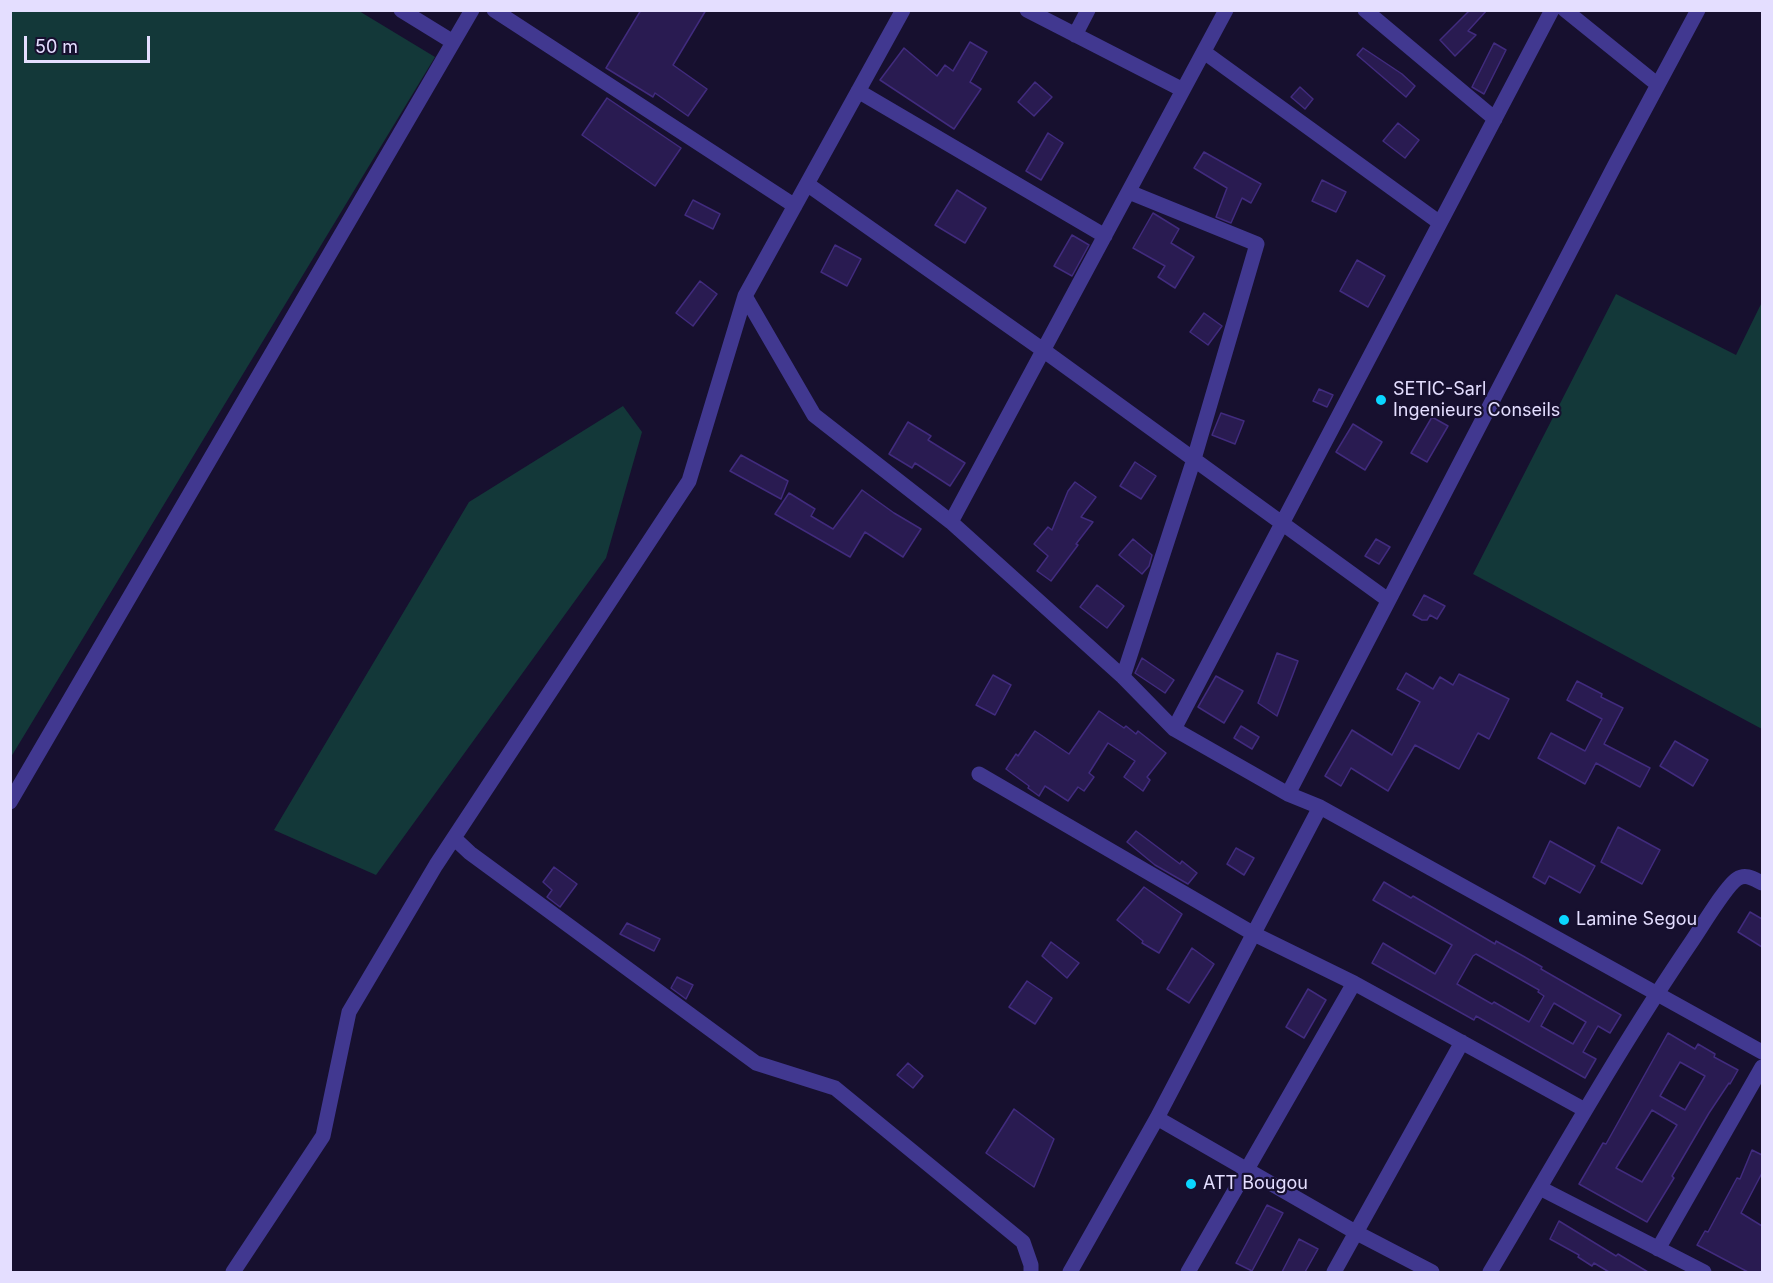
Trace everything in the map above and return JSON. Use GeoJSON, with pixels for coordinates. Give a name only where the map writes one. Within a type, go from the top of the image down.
{"type":"FeatureCollection","features":[{"type":"Feature","properties":{"kind":"street"},"geometry":{"type":"LineString","coordinates":[[401,10],[453,42]]}},
{"type":"Feature","properties":{"kind":"street"},"geometry":{"type":"LineString","coordinates":[[10,802],[472,10]]}},
{"type":"Feature","properties":{"kind":"street"},"geometry":{"type":"LineString","coordinates":[[494,10],[795,206]]}},
{"type":"Feature","properties":{"kind":"street"},"geometry":{"type":"LineString","coordinates":[[233,1272],[323,1136],[349,1012],[454,838],[689,481],[745,296],[903,10]]}},
{"type":"Feature","properties":{"kind":"street"},"geometry":{"type":"LineString","coordinates":[[1027,10],[1183,90]]}},
{"type":"Feature","properties":{"kind":"street"},"geometry":{"type":"LineString","coordinates":[[1075,35],[1088,10]]}},
{"type":"Feature","properties":{"kind":"street"},"geometry":{"type":"LineString","coordinates":[[951,522],[1226,10]]}},
{"type":"Feature","properties":{"kind":"street"},"geometry":{"type":"LineString","coordinates":[[1365,10],[1381,16],[1495,119]]}},
{"type":"Feature","properties":{"kind":"street"},"geometry":{"type":"LineString","coordinates":[[1174,729],[1552,10]]}},
{"type":"Feature","properties":{"kind":"street"},"geometry":{"type":"LineString","coordinates":[[1565,10],[1658,85]]}},
{"type":"Feature","properties":{"kind":"street"},"geometry":{"type":"LineString","coordinates":[[1288,794],[1698,10]]}},
{"type":"Feature","properties":{"kind":"street"},"geometry":{"type":"LineString","coordinates":[[1204,52],[1440,223]]}},
{"type":"Feature","properties":{"kind":"street"},"geometry":{"type":"LineString","coordinates":[[858,91],[1105,236]]}},
{"type":"Feature","properties":{"kind":"street"},"geometry":{"type":"LineString","coordinates":[[807,184],[1043,350],[1388,600]]}},
{"type":"Feature","properties":{"kind":"street"},"geometry":{"type":"LineString","coordinates":[[1123,677],[1194,459],[1257,244],[1129,192]]}},
{"type":"Feature","properties":{"kind":"street"},"geometry":{"type":"LineString","coordinates":[[745,296],[814,415],[951,522],[1123,677],[1174,729],[1288,794],[1320,807],[1762,1052]]}},
{"type":"Feature","properties":{"kind":"street"},"geometry":{"type":"LineString","coordinates":[[979,774],[1254,934],[1354,983],[1585,1110]]}},
{"type":"Feature","properties":{"kind":"street"},"geometry":{"type":"LineString","coordinates":[[1070,1272],[1156,1118],[1320,807]]}},
{"type":"Feature","properties":{"kind":"street"},"geometry":{"type":"LineString","coordinates":[[454,838],[470,853],[756,1062],[835,1088],[1023,1242],[1031,1265],[1031,1272]]}},
{"type":"Feature","properties":{"kind":"street"},"geometry":{"type":"LineString","coordinates":[[1490,1272],[1657,993],[1734,881],[1740,877],[1749,876],[1762,883]]}},
{"type":"Feature","properties":{"kind":"street"},"geometry":{"type":"LineString","coordinates":[[1188,1272],[1354,983]]}},
{"type":"Feature","properties":{"kind":"street"},"geometry":{"type":"LineString","coordinates":[[1334,1272],[1462,1042]]}},
{"type":"Feature","properties":{"kind":"street"},"geometry":{"type":"LineString","coordinates":[[1659,1249],[1762,1067]]}},
{"type":"Feature","properties":{"kind":"street"},"geometry":{"type":"LineString","coordinates":[[1156,1118],[1357,1233],[1432,1272]]}},
{"type":"Feature","properties":{"kind":"street"},"geometry":{"type":"LineString","coordinates":[[1540,1188],[1704,1272]]}},
{"type":"Feature","properties":{"kind":"green space"},"geometry":{"type":"Polygon","coordinates":[[[11,10],[359,11],[435,57],[11,757],[11,10]]]}},
{"type":"Feature","properties":{"kind":"green space"},"geometry":{"type":"Polygon","coordinates":[[[1616,294],[1736,355],[1762,302],[1762,729],[1473,574],[1616,294]]]}},
{"type":"Feature","properties":{"kind":"green space"},"geometry":{"type":"Polygon","coordinates":[[[623,406],[642,432],[606,558],[376,875],[274,830],[469,502],[623,406]]]}},
{"type":"Feature","properties":{"kind":"building"},"geometry":{"type":"Polygon","coordinates":[[[641,10],[706,10],[673,65],[707,89],[688,116],[655,93],[653,97],[606,68],[641,10]]]}},
{"type":"Feature","properties":{"kind":"building"},"geometry":{"type":"Polygon","coordinates":[[[1470,10],[1487,10],[1468,31],[1476,35],[1455,56],[1440,40],[1470,10]]]}},
{"type":"Feature","properties":{"kind":"building"},"geometry":{"type":"Polygon","coordinates":[[[970,42],[987,52],[970,82],[981,89],[954,129],[880,80],[904,48],[937,76],[945,65],[953,71],[970,42]]]}},
{"type":"Feature","properties":{"kind":"building"},"geometry":{"type":"Polygon","coordinates":[[[1494,43],[1506,50],[1484,94],[1472,87],[1494,43]]]}},
{"type":"Feature","properties":{"kind":"building"},"geometry":{"type":"Polygon","coordinates":[[[1363,48],[1402,74],[1415,86],[1406,97],[1357,55],[1363,48]]]}},
{"type":"Feature","properties":{"kind":"building"},"geometry":{"type":"Polygon","coordinates":[[[1035,82],[1052,97],[1034,116],[1018,102],[1035,82]]]}},
{"type":"Feature","properties":{"kind":"building"},"geometry":{"type":"Polygon","coordinates":[[[1300,87],[1313,99],[1305,109],[1291,97],[1300,87]]]}},
{"type":"Feature","properties":{"kind":"building"},"geometry":{"type":"Polygon","coordinates":[[[607,98],[681,148],[655,186],[582,135],[607,98]]]}},
{"type":"Feature","properties":{"kind":"building"},"geometry":{"type":"Polygon","coordinates":[[[1398,123],[1419,140],[1405,158],[1383,141],[1398,123]]]}},
{"type":"Feature","properties":{"kind":"building"},"geometry":{"type":"Polygon","coordinates":[[[1048,133],[1063,143],[1041,180],[1026,171],[1048,133]]]}},
{"type":"Feature","properties":{"kind":"building"},"geometry":{"type":"Polygon","coordinates":[[[1204,152],[1261,184],[1251,203],[1242,198],[1231,223],[1216,217],[1227,188],[1194,168],[1204,152]]]}},
{"type":"Feature","properties":{"kind":"building"},"geometry":{"type":"Polygon","coordinates":[[[1322,180],[1346,192],[1336,212],[1312,201],[1322,180]]]}},
{"type":"Feature","properties":{"kind":"building"},"geometry":{"type":"Polygon","coordinates":[[[957,190],[986,208],[965,243],[935,225],[957,190]]]}},
{"type":"Feature","properties":{"kind":"building"},"geometry":{"type":"Polygon","coordinates":[[[693,200],[720,214],[713,229],[685,215],[693,200]]]}},
{"type":"Feature","properties":{"kind":"building"},"geometry":{"type":"Polygon","coordinates":[[[1153,213],[1179,229],[1171,243],[1194,257],[1175,288],[1158,277],[1165,266],[1133,248],[1153,213]]]}},
{"type":"Feature","properties":{"kind":"building"},"geometry":{"type":"Polygon","coordinates":[[[1072,235],[1089,245],[1072,276],[1054,266],[1072,235]]]}},
{"type":"Feature","properties":{"kind":"building"},"geometry":{"type":"Polygon","coordinates":[[[835,245],[861,259],[847,286],[821,272],[835,245]]]}},
{"type":"Feature","properties":{"kind":"building"},"geometry":{"type":"Polygon","coordinates":[[[1357,260],[1385,276],[1368,307],[1340,291],[1357,260]]]}},
{"type":"Feature","properties":{"kind":"building"},"geometry":{"type":"Polygon","coordinates":[[[700,281],[717,294],[693,326],[676,313],[700,281]]]}},
{"type":"Feature","properties":{"kind":"building"},"geometry":{"type":"Polygon","coordinates":[[[1204,313],[1222,326],[1208,345],[1190,332],[1204,313]]]}},
{"type":"Feature","properties":{"kind":"building"},"geometry":{"type":"Polygon","coordinates":[[[1319,389],[1333,395],[1327,407],[1313,401],[1319,389]]]}},
{"type":"Feature","properties":{"kind":"building"},"geometry":{"type":"Polygon","coordinates":[[[1221,413],[1244,421],[1235,444],[1212,435],[1221,413]]]}},
{"type":"Feature","properties":{"kind":"building"},"geometry":{"type":"Polygon","coordinates":[[[1432,417],[1448,426],[1427,462],[1411,453],[1432,417]]]}},
{"type":"Feature","properties":{"kind":"building"},"geometry":{"type":"Polygon","coordinates":[[[908,422],[931,436],[928,440],[965,463],[950,486],[915,463],[912,468],[889,454],[908,422]]]}},
{"type":"Feature","properties":{"kind":"building"},"geometry":{"type":"Polygon","coordinates":[[[1353,424],[1382,442],[1365,470],[1336,452],[1353,424]]]}},
{"type":"Feature","properties":{"kind":"building"},"geometry":{"type":"Polygon","coordinates":[[[741,455],[788,481],[781,499],[730,471],[741,455]]]}},
{"type":"Feature","properties":{"kind":"building"},"geometry":{"type":"Polygon","coordinates":[[[1135,462],[1156,476],[1141,499],[1120,486],[1135,462]]]}},
{"type":"Feature","properties":{"kind":"building"},"geometry":{"type":"Polygon","coordinates":[[[1075,482],[1096,497],[1081,517],[1093,522],[1051,581],[1037,571],[1048,556],[1034,544],[1048,527],[1052,530],[1068,491],[1075,482]]]}},
{"type":"Feature","properties":{"kind":"building"},"geometry":{"type":"Polygon","coordinates":[[[862,490],[921,529],[903,557],[865,532],[850,557],[775,514],[789,493],[815,509],[811,516],[833,529],[862,490]]]}},
{"type":"Feature","properties":{"kind":"building"},"geometry":{"type":"Polygon","coordinates":[[[1133,539],[1152,555],[1149,566],[1142,574],[1119,555],[1133,539]]]}},
{"type":"Feature","properties":{"kind":"building"},"geometry":{"type":"Polygon","coordinates":[[[1376,539],[1390,547],[1379,564],[1365,556],[1376,539]]]}},
{"type":"Feature","properties":{"kind":"building"},"geometry":{"type":"Polygon","coordinates":[[[1097,585],[1124,606],[1107,628],[1080,607],[1097,585]]]}},
{"type":"Feature","properties":{"kind":"building"},"geometry":{"type":"Polygon","coordinates":[[[1424,595],[1445,606],[1437,619],[1430,615],[1427,620],[1422,620],[1413,615],[1424,595]]]}},
{"type":"Feature","properties":{"kind":"building"},"geometry":{"type":"Polygon","coordinates":[[[1277,653],[1298,661],[1277,716],[1258,703],[1277,653]]]}},
{"type":"Feature","properties":{"kind":"building"},"geometry":{"type":"Polygon","coordinates":[[[1142,658],[1174,680],[1165,693],[1135,673],[1142,658]]]}},
{"type":"Feature","properties":{"kind":"building"},"geometry":{"type":"Polygon","coordinates":[[[1406,673],[1433,689],[1440,677],[1453,685],[1459,674],[1509,699],[1489,739],[1478,733],[1459,769],[1415,745],[1388,791],[1351,768],[1341,786],[1325,776],[1352,730],[1392,755],[1420,702],[1397,689],[1406,673]]]}},
{"type":"Feature","properties":{"kind":"building"},"geometry":{"type":"Polygon","coordinates":[[[993,675],[1011,685],[995,715],[976,705],[993,675]]]}},
{"type":"Feature","properties":{"kind":"building"},"geometry":{"type":"Polygon","coordinates":[[[1216,676],[1243,691],[1224,723],[1198,707],[1216,676]]]}},
{"type":"Feature","properties":{"kind":"building"},"geometry":{"type":"Polygon","coordinates":[[[1577,681],[1623,708],[1604,744],[1650,768],[1640,787],[1596,763],[1585,784],[1538,758],[1551,733],[1585,751],[1602,719],[1567,700],[1577,681]]]}},
{"type":"Feature","properties":{"kind":"building"},"geometry":{"type":"Polygon","coordinates":[[[1099,711],[1124,728],[1126,726],[1136,734],[1138,731],[1166,753],[1147,777],[1150,780],[1143,791],[1124,777],[1135,761],[1108,743],[1089,773],[1094,777],[1084,791],[1078,787],[1068,801],[1045,786],[1039,796],[1006,769],[1035,731],[1069,754],[1099,711]]]}},
{"type":"Feature","properties":{"kind":"building"},"geometry":{"type":"Polygon","coordinates":[[[1241,726],[1259,737],[1252,749],[1234,738],[1241,726]]]}},
{"type":"Feature","properties":{"kind":"building"},"geometry":{"type":"Polygon","coordinates":[[[1675,741],[1708,760],[1693,786],[1660,766],[1675,741]]]}},
{"type":"Feature","properties":{"kind":"building"},"geometry":{"type":"Polygon","coordinates":[[[1618,827],[1660,850],[1642,884],[1601,862],[1618,827]]]}},
{"type":"Feature","properties":{"kind":"building"},"geometry":{"type":"Polygon","coordinates":[[[1136,831],[1180,864],[1182,861],[1197,873],[1188,884],[1155,865],[1127,842],[1136,831]]]}},
{"type":"Feature","properties":{"kind":"building"},"geometry":{"type":"Polygon","coordinates":[[[1550,841],[1595,866],[1580,893],[1549,876],[1545,884],[1533,877],[1550,841]]]}},
{"type":"Feature","properties":{"kind":"building"},"geometry":{"type":"Polygon","coordinates":[[[1236,848],[1254,858],[1244,875],[1227,864],[1236,848]]]}},
{"type":"Feature","properties":{"kind":"building"},"geometry":{"type":"Polygon","coordinates":[[[554,867],[577,884],[560,907],[547,897],[552,890],[543,882],[554,867]]]}},
{"type":"Feature","properties":{"kind":"building"},"geometry":{"type":"Polygon","coordinates":[[[1384,882],[1411,898],[1413,896],[1495,944],[1496,941],[1523,956],[1542,967],[1541,969],[1621,1015],[1610,1033],[1598,1026],[1583,1052],[1596,1059],[1585,1078],[1476,1016],[1474,1020],[1372,963],[1383,943],[1435,974],[1452,945],[1373,900],[1384,882]],[[1476,954],[1457,984],[1529,1022],[1544,996],[1538,992],[1539,990],[1476,954]],[[1554,1003],[1541,1026],[1573,1044],[1586,1022],[1554,1003]]]}},
{"type":"Feature","properties":{"kind":"building"},"geometry":{"type":"Polygon","coordinates":[[[1144,887],[1182,914],[1159,953],[1142,943],[1143,941],[1117,920],[1144,887]]]}},
{"type":"Feature","properties":{"kind":"building"},"geometry":{"type":"Polygon","coordinates":[[[1750,912],[1762,919],[1762,947],[1738,932],[1750,912]]]}},
{"type":"Feature","properties":{"kind":"building"},"geometry":{"type":"Polygon","coordinates":[[[627,923],[660,939],[654,951],[620,934],[627,923]]]}},
{"type":"Feature","properties":{"kind":"building"},"geometry":{"type":"Polygon","coordinates":[[[1051,942],[1079,963],[1067,978],[1042,956],[1051,942]]]}},
{"type":"Feature","properties":{"kind":"building"},"geometry":{"type":"Polygon","coordinates":[[[1192,948],[1214,964],[1189,1003],[1167,989],[1192,948]]]}},
{"type":"Feature","properties":{"kind":"building"},"geometry":{"type":"Polygon","coordinates":[[[677,977],[693,985],[686,999],[671,988],[677,977]]]}},
{"type":"Feature","properties":{"kind":"building"},"geometry":{"type":"Polygon","coordinates":[[[1027,981],[1052,998],[1035,1024],[1009,1007],[1027,981]]]}},
{"type":"Feature","properties":{"kind":"building"},"geometry":{"type":"Polygon","coordinates":[[[1308,989],[1326,1000],[1304,1038],[1286,1027],[1308,989]]]}},
{"type":"Feature","properties":{"kind":"building"},"geometry":{"type":"Polygon","coordinates":[[[1668,1033],[1695,1049],[1698,1044],[1715,1054],[1714,1057],[1738,1070],[1709,1113],[1647,1222],[1579,1184],[1603,1143],[1606,1144],[1668,1033]],[[1680,1062],[1660,1096],[1685,1110],[1705,1076],[1680,1062]],[[1652,1110],[1616,1168],[1642,1182],[1677,1125],[1652,1110]]]}},
{"type":"Feature","properties":{"kind":"building"},"geometry":{"type":"Polygon","coordinates":[[[908,1063],[923,1076],[913,1088],[897,1075],[908,1063]]]}},
{"type":"Feature","properties":{"kind":"building"},"geometry":{"type":"Polygon","coordinates":[[[1014,1109],[1054,1139],[1034,1187],[986,1153],[1014,1109]]]}},
{"type":"Feature","properties":{"kind":"building"},"geometry":{"type":"Polygon","coordinates":[[[1752,1150],[1762,1155],[1762,1173],[1741,1213],[1762,1226],[1762,1272],[1748,1272],[1697,1245],[1705,1231],[1708,1232],[1737,1178],[1740,1179],[1752,1150]]]}},
{"type":"Feature","properties":{"kind":"building"},"geometry":{"type":"Polygon","coordinates":[[[1267,1205],[1283,1213],[1252,1271],[1236,1263],[1267,1205]]]}},
{"type":"Feature","properties":{"kind":"building"},"geometry":{"type":"Polygon","coordinates":[[[1559,1221],[1616,1256],[1618,1254],[1648,1272],[1609,1272],[1594,1263],[1592,1266],[1578,1257],[1579,1255],[1550,1239],[1559,1221]]]}},
{"type":"Feature","properties":{"kind":"building"},"geometry":{"type":"Polygon","coordinates":[[[1299,1239],[1318,1249],[1305,1272],[1282,1272],[1299,1239]]]}},
{"type":"Feature","properties":{"kind":"place","name":"SETIC-Sarl Ingenieurs Conseils"},"geometry":{"type":"Point","coordinates":[1381,400]}},
{"type":"Feature","properties":{"kind":"place","name":"Lamine Segou"},"geometry":{"type":"Point","coordinates":[1564,920]}},
{"type":"Feature","properties":{"kind":"place","name":"ATT Bougou"},"geometry":{"type":"Point","coordinates":[1191,1184]}}]}
